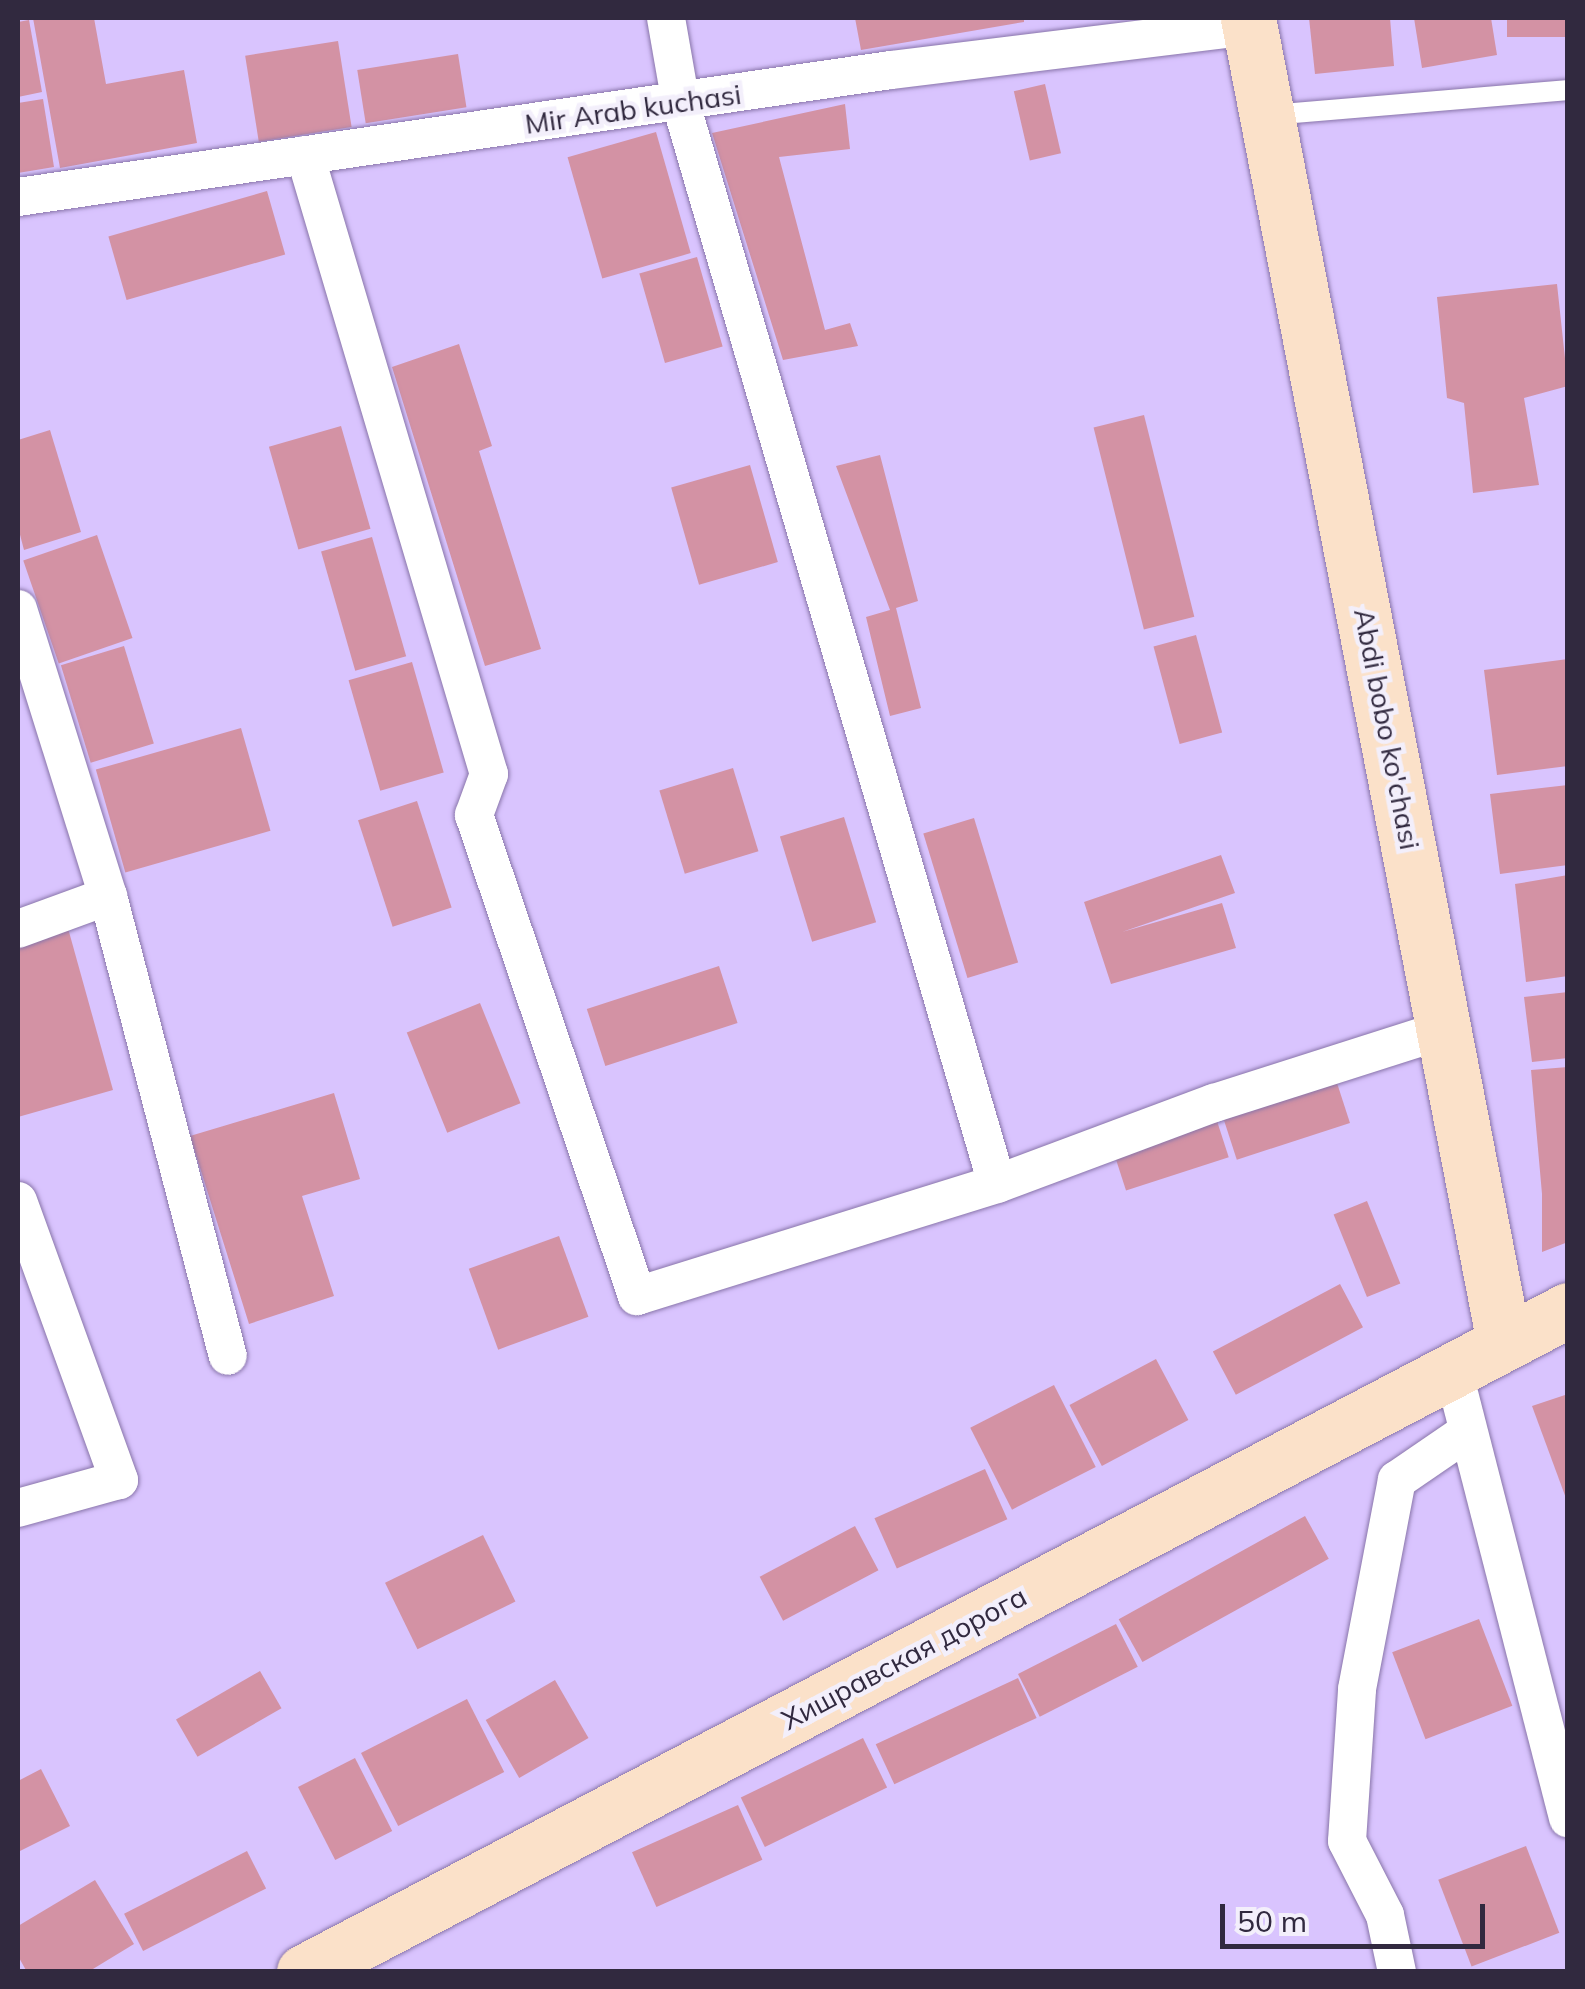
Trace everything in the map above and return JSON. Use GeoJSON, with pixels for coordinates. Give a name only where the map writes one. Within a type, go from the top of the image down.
{"type":"FeatureCollection","features":[{"type":"Feature","properties":{"kind":"main road"},"geometry":{"type":"LineString","coordinates":[[1249,22],[1268,116]]}},
{"type":"Feature","properties":{"kind":"main road","name":"Abdi bobo ko'chasi"},"geometry":{"type":"LineString","coordinates":[[1268,116],[1504,1342]]}},
{"type":"Feature","properties":{"kind":"main road","name":"Хишравская дорога"},"geometry":{"type":"LineString","coordinates":[[304,1972],[1568,1310]]}},
{"type":"Feature","properties":{"kind":"street"},"geometry":{"type":"LineString","coordinates":[[666,18],[682,104],[997,1184]]}},
{"type":"Feature","properties":{"kind":"street","name":"Mir Arab kuchasi"},"geometry":{"type":"LineString","coordinates":[[18,197],[1249,22]]}},
{"type":"Feature","properties":{"kind":"street"},"geometry":{"type":"LineString","coordinates":[[305,155],[488,774],[474,815],[637,1296],[997,1184],[1214,1104],[1446,1029]]}},
{"type":"Feature","properties":{"kind":"street"},"geometry":{"type":"LineString","coordinates":[[18,609],[108,896],[228,1356]]}},
{"type":"Feature","properties":{"kind":"street"},"geometry":{"type":"LineString","coordinates":[[18,929],[108,896]]}},
{"type":"Feature","properties":{"kind":"street"},"geometry":{"type":"LineString","coordinates":[[18,1201],[119,1480],[18,1508]]}},
{"type":"Feature","properties":{"kind":"street"},"geometry":{"type":"LineString","coordinates":[[1453,1370],[1467,1432],[1560,1747],[1568,1819]]}},
{"type":"Feature","properties":{"kind":"street"},"geometry":{"type":"LineString","coordinates":[[1397,1972],[1386,1915],[1348,1841],[1357,1689],[1397,1480],[1467,1432]]}},
{"type":"Feature","properties":{"kind":"lane"},"geometry":{"type":"LineString","coordinates":[[1268,116],[1568,90]]}},
{"type":"Feature","properties":{"kind":"building"},"geometry":{"type":"Polygon","coordinates":[[[33,18],[94,18],[106,84],[184,70],[197,143],[60,168],[33,18]]]}},
{"type":"Feature","properties":{"kind":"building"},"geometry":{"type":"Polygon","coordinates":[[[855,18],[1024,18],[1024,22],[861,50],[855,18]]]}},
{"type":"Feature","properties":{"kind":"building"},"geometry":{"type":"Polygon","coordinates":[[[1309,18],[1390,18],[1394,66],[1315,74],[1309,18]]]}},
{"type":"Feature","properties":{"kind":"building"},"geometry":{"type":"Polygon","coordinates":[[[1414,18],[1491,18],[1497,55],[1422,68],[1414,18]]]}},
{"type":"Feature","properties":{"kind":"building"},"geometry":{"type":"Polygon","coordinates":[[[1507,18],[1568,18],[1568,37],[1507,37],[1507,18]]]}},
{"type":"Feature","properties":{"kind":"building"},"geometry":{"type":"Polygon","coordinates":[[[29,20],[42,92],[18,97],[18,22],[29,20]]]}},
{"type":"Feature","properties":{"kind":"building"},"geometry":{"type":"Polygon","coordinates":[[[338,41],[352,127],[259,142],[245,56],[338,41]]]}},
{"type":"Feature","properties":{"kind":"building"},"geometry":{"type":"Polygon","coordinates":[[[458,54],[466,107],[366,123],[357,70],[458,54]]]}},
{"type":"Feature","properties":{"kind":"building"},"geometry":{"type":"Polygon","coordinates":[[[1045,84],[1061,153],[1030,160],[1014,91],[1045,84]]]}},
{"type":"Feature","properties":{"kind":"building"},"geometry":{"type":"Polygon","coordinates":[[[43,99],[54,167],[18,173],[18,103],[43,99]]]}},
{"type":"Feature","properties":{"kind":"building"},"geometry":{"type":"Polygon","coordinates":[[[845,104],[850,149],[779,157],[825,330],[850,323],[858,346],[783,360],[712,133],[845,104]]]}},
{"type":"Feature","properties":{"kind":"building"},"geometry":{"type":"Polygon","coordinates":[[[656,132],[691,253],[602,278],[568,157],[656,132]]]}},
{"type":"Feature","properties":{"kind":"building"},"geometry":{"type":"Polygon","coordinates":[[[267,191],[285,254],[127,300],[108,236],[267,191]]]}},
{"type":"Feature","properties":{"kind":"building"},"geometry":{"type":"Polygon","coordinates":[[[697,257],[723,346],[665,363],[639,274],[697,257]]]}},
{"type":"Feature","properties":{"kind":"building"},"geometry":{"type":"Polygon","coordinates":[[[1557,284],[1568,386],[1524,398],[1539,485],[1473,493],[1464,403],[1447,398],[1437,297],[1557,284]]]}},
{"type":"Feature","properties":{"kind":"building"},"geometry":{"type":"Polygon","coordinates":[[[459,344],[492,446],[479,451],[541,649],[485,666],[392,367],[459,344]]]}},
{"type":"Feature","properties":{"kind":"building"},"geometry":{"type":"Polygon","coordinates":[[[1144,415],[1194,617],[1144,629],[1094,428],[1144,415]]]}},
{"type":"Feature","properties":{"kind":"building"},"geometry":{"type":"Polygon","coordinates":[[[341,426],[370,529],[298,550],[269,447],[341,426]]]}},
{"type":"Feature","properties":{"kind":"building"},"geometry":{"type":"Polygon","coordinates":[[[50,430],[81,532],[24,550],[18,527],[18,440],[50,430]]]}},
{"type":"Feature","properties":{"kind":"building"},"geometry":{"type":"Polygon","coordinates":[[[880,455],[918,601],[896,608],[921,708],[890,716],[866,617],[890,610],[836,466],[880,455]]]}},
{"type":"Feature","properties":{"kind":"building"},"geometry":{"type":"Polygon","coordinates":[[[750,465],[778,562],[699,585],[671,488],[750,465]]]}},
{"type":"Feature","properties":{"kind":"building"},"geometry":{"type":"Polygon","coordinates":[[[97,535],[132,638],[59,663],[23,560],[97,535]]]}},
{"type":"Feature","properties":{"kind":"building"},"geometry":{"type":"Polygon","coordinates":[[[372,537],[406,656],[355,671],[321,552],[372,537]]]}},
{"type":"Feature","properties":{"kind":"building"},"geometry":{"type":"Polygon","coordinates":[[[1196,635],[1222,733],[1180,744],[1153,646],[1196,635]]]}},
{"type":"Feature","properties":{"kind":"building"},"geometry":{"type":"Polygon","coordinates":[[[124,646],[154,744],[91,763],[61,665],[124,646]]]}},
{"type":"Feature","properties":{"kind":"building"},"geometry":{"type":"Polygon","coordinates":[[[1568,659],[1568,766],[1497,775],[1484,670],[1568,659]]]}},
{"type":"Feature","properties":{"kind":"building"},"geometry":{"type":"Polygon","coordinates":[[[412,662],[444,773],[380,791],[349,680],[412,662]]]}},
{"type":"Feature","properties":{"kind":"building"},"geometry":{"type":"Polygon","coordinates":[[[241,728],[270,831],[125,872],[96,770],[241,728]]]}},
{"type":"Feature","properties":{"kind":"building"},"geometry":{"type":"Polygon","coordinates":[[[733,768],[758,851],[685,874],[659,791],[733,768]]]}},
{"type":"Feature","properties":{"kind":"building"},"geometry":{"type":"Polygon","coordinates":[[[1568,785],[1568,865],[1500,874],[1490,794],[1568,785]]]}},
{"type":"Feature","properties":{"kind":"building"},"geometry":{"type":"Polygon","coordinates":[[[417,801],[452,908],[393,927],[358,820],[417,801]]]}},
{"type":"Feature","properties":{"kind":"building"},"geometry":{"type":"Polygon","coordinates":[[[844,817],[876,922],[812,942],[780,837],[844,817]]]}},
{"type":"Feature","properties":{"kind":"building"},"geometry":{"type":"Polygon","coordinates":[[[974,818],[1018,962],[967,978],[923,833],[974,818]]]}},
{"type":"Feature","properties":{"kind":"building"},"geometry":{"type":"Polygon","coordinates":[[[1221,855],[1235,893],[1122,932],[1222,903],[1236,948],[1111,984],[1084,902],[1221,855]]]}},
{"type":"Feature","properties":{"kind":"building"},"geometry":{"type":"Polygon","coordinates":[[[1568,875],[1568,976],[1526,982],[1515,884],[1568,875]]]}},
{"type":"Feature","properties":{"kind":"building"},"geometry":{"type":"Polygon","coordinates":[[[66,921],[113,1090],[18,1117],[18,935],[66,921]]]}},
{"type":"Feature","properties":{"kind":"building"},"geometry":{"type":"Polygon","coordinates":[[[719,966],[738,1023],[605,1066],[587,1009],[719,966]]]}},
{"type":"Feature","properties":{"kind":"building"},"geometry":{"type":"Polygon","coordinates":[[[1568,992],[1568,1058],[1532,1062],[1524,997],[1568,992]]]}},
{"type":"Feature","properties":{"kind":"building"},"geometry":{"type":"Polygon","coordinates":[[[480,1003],[520,1103],[447,1133],[407,1033],[480,1003]]]}},
{"type":"Feature","properties":{"kind":"building"},"geometry":{"type":"Polygon","coordinates":[[[1568,1067],[1568,1242],[1542,1252],[1542,1194],[1531,1070],[1568,1067]]]}},
{"type":"Feature","properties":{"kind":"building"},"geometry":{"type":"Polygon","coordinates":[[[1337,1083],[1350,1123],[1237,1160],[1224,1120],[1337,1083]]]}},
{"type":"Feature","properties":{"kind":"building"},"geometry":{"type":"Polygon","coordinates":[[[334,1093],[360,1179],[302,1196],[334,1296],[249,1324],[190,1136],[334,1093]]]}},
{"type":"Feature","properties":{"kind":"building"},"geometry":{"type":"Polygon","coordinates":[[[1217,1121],[1229,1157],[1126,1191],[1114,1154],[1217,1121]]]}},
{"type":"Feature","properties":{"kind":"building"},"geometry":{"type":"Polygon","coordinates":[[[1367,1201],[1400,1284],[1367,1297],[1334,1214],[1367,1201]]]}},
{"type":"Feature","properties":{"kind":"building"},"geometry":{"type":"Polygon","coordinates":[[[559,1236],[588,1317],[498,1350],[469,1269],[559,1236]]]}},
{"type":"Feature","properties":{"kind":"building"},"geometry":{"type":"Polygon","coordinates":[[[1340,1284],[1363,1327],[1236,1395],[1213,1352],[1340,1284]]]}},
{"type":"Feature","properties":{"kind":"building"},"geometry":{"type":"Polygon","coordinates":[[[1156,1359],[1188,1420],[1102,1466],[1069,1405],[1156,1359]]]}},
{"type":"Feature","properties":{"kind":"building"},"geometry":{"type":"Polygon","coordinates":[[[1054,1385],[1096,1467],[1012,1510],[970,1428],[1054,1385]]]}},
{"type":"Feature","properties":{"kind":"building"},"geometry":{"type":"Polygon","coordinates":[[[1568,1394],[1568,1501],[1567,1501],[1532,1406],[1568,1394]]]}},
{"type":"Feature","properties":{"kind":"building"},"geometry":{"type":"Polygon","coordinates":[[[985,1469],[1007,1519],[897,1568],[874,1518],[985,1469]]]}},
{"type":"Feature","properties":{"kind":"building"},"geometry":{"type":"Polygon","coordinates":[[[1305,1516],[1329,1559],[1142,1662],[1119,1619],[1305,1516]]]}},
{"type":"Feature","properties":{"kind":"building"},"geometry":{"type":"Polygon","coordinates":[[[855,1526],[878,1570],[783,1621],[760,1577],[855,1526]]]}},
{"type":"Feature","properties":{"kind":"building"},"geometry":{"type":"Polygon","coordinates":[[[483,1535],[515,1602],[417,1649],[385,1583],[483,1535]]]}},
{"type":"Feature","properties":{"kind":"building"},"geometry":{"type":"Polygon","coordinates":[[[1479,1619],[1512,1706],[1426,1739],[1392,1652],[1479,1619]]]}},
{"type":"Feature","properties":{"kind":"building"},"geometry":{"type":"Polygon","coordinates":[[[1116,1624],[1138,1667],[1040,1717],[1018,1674],[1116,1624]]]}},
{"type":"Feature","properties":{"kind":"building"},"geometry":{"type":"Polygon","coordinates":[[[260,1671],[282,1708],[197,1757],[176,1720],[260,1671]]]}},
{"type":"Feature","properties":{"kind":"building"},"geometry":{"type":"Polygon","coordinates":[[[1018,1678],[1037,1718],[894,1784],[876,1744],[1018,1678]]]}},
{"type":"Feature","properties":{"kind":"building"},"geometry":{"type":"Polygon","coordinates":[[[555,1680],[588,1738],[519,1778],[486,1720],[555,1680]]]}},
{"type":"Feature","properties":{"kind":"building"},"geometry":{"type":"Polygon","coordinates":[[[467,1699],[504,1772],[398,1826],[361,1753],[467,1699]]]}},
{"type":"Feature","properties":{"kind":"building"},"geometry":{"type":"Polygon","coordinates":[[[863,1738],[887,1787],[765,1847],[741,1798],[863,1738]]]}},
{"type":"Feature","properties":{"kind":"building"},"geometry":{"type":"Polygon","coordinates":[[[355,1758],[392,1831],[335,1860],[298,1787],[355,1758]]]}},
{"type":"Feature","properties":{"kind":"building"},"geometry":{"type":"Polygon","coordinates":[[[41,1769],[70,1826],[18,1852],[18,1781],[41,1769]]]}},
{"type":"Feature","properties":{"kind":"building"},"geometry":{"type":"Polygon","coordinates":[[[738,1805],[762,1860],[656,1907],[632,1852],[738,1805]]]}},
{"type":"Feature","properties":{"kind":"building"},"geometry":{"type":"Polygon","coordinates":[[[1526,1846],[1559,1933],[1472,1967],[1438,1880],[1526,1846]]]}},
{"type":"Feature","properties":{"kind":"building"},"geometry":{"type":"Polygon","coordinates":[[[247,1851],[266,1888],[143,1951],[124,1914],[247,1851]]]}},
{"type":"Feature","properties":{"kind":"building"},"geometry":{"type":"Polygon","coordinates":[[[95,1880],[134,1944],[88,1972],[27,1972],[18,1956],[18,1926],[95,1880]]]}}]}
